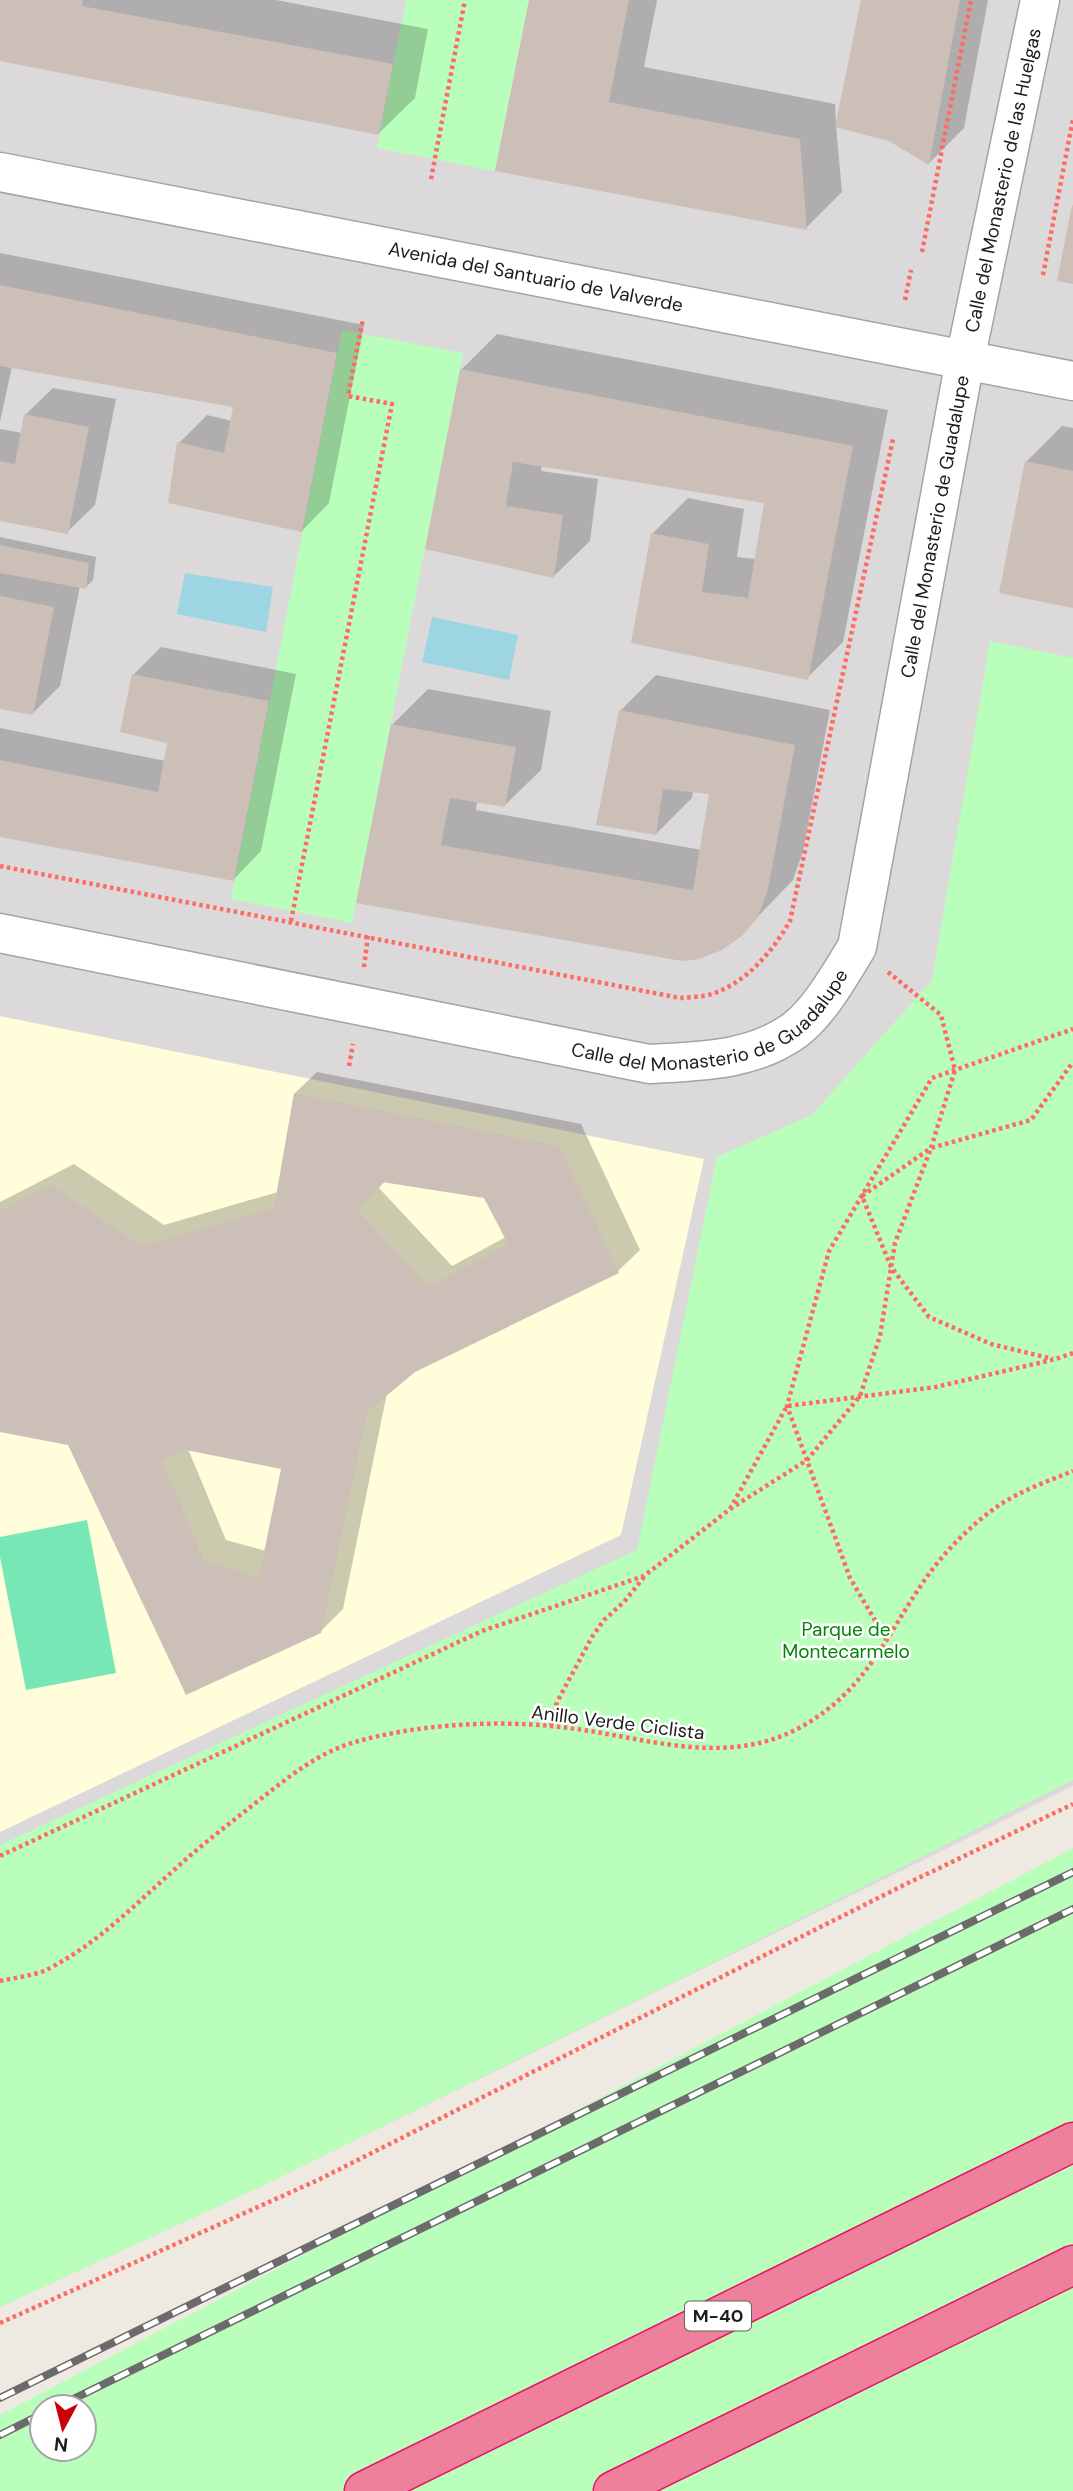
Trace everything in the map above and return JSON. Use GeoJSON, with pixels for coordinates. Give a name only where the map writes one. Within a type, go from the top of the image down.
{"type":"FeatureCollection","features":[{"type":"Feature","properties":{"kind":"highway","name":"M-40"},"geometry":{"type":"LineString","coordinates":[[364,2491],[1073,2142]]}},
{"type":"Feature","properties":{"kind":"highway"},"geometry":{"type":"LineString","coordinates":[[612,2491],[1073,2265]]}},
{"type":"Feature","properties":{"kind":"street","name":"Calle del Monasterio de las Huelgas"},"geometry":{"type":"LineString","coordinates":[[965,360],[1040,0]]}},
{"type":"Feature","properties":{"kind":"street","name":"Avenida del Santuario de Valverde"},"geometry":{"type":"LineString","coordinates":[[0,172],[1073,381]]}},
{"type":"Feature","properties":{"kind":"street","name":"Calle del Monasterio de Guadalupe"},"geometry":{"type":"LineString","coordinates":[[0,933],[649,1064],[711,1061],[758,1050],[796,1029],[832,989],[857,947],[965,360]]}},
{"type":"Feature","properties":{"kind":"path"},"geometry":{"type":"LineString","coordinates":[[431,179],[465,0]]}},
{"type":"Feature","properties":{"kind":"path"},"geometry":{"type":"LineString","coordinates":[[922,252],[971,0]]}},
{"type":"Feature","properties":{"kind":"path"},"geometry":{"type":"LineString","coordinates":[[1043,275],[1073,119]]}},
{"type":"Feature","properties":{"kind":"path"},"geometry":{"type":"LineString","coordinates":[[905,300],[911,270]]}},
{"type":"Feature","properties":{"kind":"path"},"geometry":{"type":"LineString","coordinates":[[291,921],[392,404],[348,396],[363,319]]}},
{"type":"Feature","properties":{"kind":"path"},"geometry":{"type":"LineString","coordinates":[[0,866],[680,998],[712,994],[750,973],[777,944],[790,921],[893,439]]}},
{"type":"Feature","properties":{"kind":"path"},"geometry":{"type":"LineString","coordinates":[[551,1726],[557,1702],[592,1637],[644,1576],[730,1509],[807,1460],[860,1396],[880,1335],[895,1243],[931,1148],[955,1070],[940,1015],[857,947]]}},
{"type":"Feature","properties":{"kind":"path"},"geometry":{"type":"LineString","coordinates":[[730,1509],[787,1406],[829,1251],[932,1078],[1073,1029]]}},
{"type":"Feature","properties":{"kind":"path"},"geometry":{"type":"LineString","coordinates":[[862,1196],[931,1148],[1031,1121],[1073,1062]]}},
{"type":"Feature","properties":{"kind":"path"},"geometry":{"type":"LineString","coordinates":[[862,1196],[891,1267],[929,1317],[991,1344],[1056,1359]]}},
{"type":"Feature","properties":{"kind":"path"},"geometry":{"type":"LineString","coordinates":[[787,1406],[936,1387],[1073,1353]]}},
{"type":"Feature","properties":{"kind":"path"},"geometry":{"type":"LineString","coordinates":[[787,1406],[850,1578],[886,1639]]}},
{"type":"Feature","properties":{"kind":"path","name":"Anillo Verde Ciclista"},"geometry":{"type":"LineString","coordinates":[[0,1981],[46,1971],[80,1950],[125,1916],[224,1828],[305,1765],[353,1743],[396,1733],[491,1725],[551,1726],[658,1743],[743,1748],[799,1728],[824,1713],[855,1686],[926,1578],[946,1553],[999,1506],[1073,1471]]}},
{"type":"Feature","properties":{"kind":"path"},"geometry":{"type":"LineString","coordinates":[[0,1856],[482,1631],[644,1576]]}},
{"type":"Feature","properties":{"kind":"path"},"geometry":{"type":"LineString","coordinates":[[0,2323],[318,2180],[906,1884],[1073,1804]]}},
{"type":"Feature","properties":{"kind":"shaded area"},"geometry":{"type":"Polygon","coordinates":[[[0,0],[1073,0],[1073,1786],[260,2187],[0,2307],[0,0]]]}},
{"type":"Feature","properties":{"kind":"shaded area"},"geometry":{"type":"Polygon","coordinates":[[[0,1016],[704,1159],[621,1535],[0,1832],[0,1016]]]}},
{"type":"Feature","properties":{"kind":"green space"},"geometry":{"type":"Polygon","coordinates":[[[406,0],[529,0],[495,171],[377,148],[406,0]]]}},
{"type":"Feature","properties":{"kind":"green space"},"geometry":{"type":"Polygon","coordinates":[[[342,330],[463,353],[352,923],[231,899],[342,330]]]}},
{"type":"Feature","properties":{"kind":"green space","name":"Parque de Montecarmelo"},"geometry":{"type":"Polygon","coordinates":[[[990,641],[1073,658],[1073,1780],[260,2187],[0,2307],[0,1845],[637,1550],[717,1157],[812,1115],[932,980],[990,641]]]}},
{"type":"Feature","properties":{"kind":"green space"},"geometry":{"type":"Polygon","coordinates":[[[87,1520],[116,1673],[26,1690],[0,1557],[0,1537],[87,1520]]]}},
{"type":"Feature","properties":{"kind":"green space"},"geometry":{"type":"Polygon","coordinates":[[[1073,1848],[1073,2491],[0,2491],[0,2415],[28,2400],[28,2463],[98,2463],[98,2393],[42,2393],[1073,1848]]]}},
{"type":"Feature","properties":{"kind":"water"},"geometry":{"type":"Polygon","coordinates":[[[185,573],[273,587],[266,632],[177,614],[185,573]]]}},
{"type":"Feature","properties":{"kind":"water"},"geometry":{"type":"Polygon","coordinates":[[[432,617],[518,635],[509,680],[422,662],[432,617]]]}},
{"type":"Feature","properties":{"kind":"building"},"geometry":{"type":"Polygon","coordinates":[[[0,0],[83,0],[82,6],[393,64],[379,135],[0,61],[0,0]]]}},
{"type":"Feature","properties":{"kind":"building"},"geometry":{"type":"Polygon","coordinates":[[[529,0],[629,0],[609,102],[800,139],[807,230],[495,171],[529,0]]]}},
{"type":"Feature","properties":{"kind":"building"},"geometry":{"type":"Polygon","coordinates":[[[861,0],[960,0],[929,165],[889,141],[835,127],[861,0]]]}},
{"type":"Feature","properties":{"kind":"building"},"geometry":{"type":"Polygon","coordinates":[[[1073,206],[1073,284],[1057,281],[1073,206]]]}},
{"type":"Feature","properties":{"kind":"building"},"geometry":{"type":"Polygon","coordinates":[[[0,285],[337,353],[302,532],[168,503],[177,442],[224,453],[233,407],[0,366],[0,285]]]}},
{"type":"Feature","properties":{"kind":"building"},"geometry":{"type":"Polygon","coordinates":[[[460,369],[853,446],[808,680],[631,643],[651,533],[709,544],[702,592],[748,598],[764,503],[513,462],[506,506],[563,515],[554,578],[425,549],[460,369]]]}},
{"type":"Feature","properties":{"kind":"building"},"geometry":{"type":"Polygon","coordinates":[[[24,414],[89,427],[68,534],[0,521],[0,461],[15,464],[24,414]]]}},
{"type":"Feature","properties":{"kind":"building"},"geometry":{"type":"Polygon","coordinates":[[[1025,461],[1073,471],[1073,608],[999,593],[1025,461]]]}},
{"type":"Feature","properties":{"kind":"building"},"geometry":{"type":"Polygon","coordinates":[[[0,545],[89,563],[86,589],[0,573],[0,545]]]}},
{"type":"Feature","properties":{"kind":"building"},"geometry":{"type":"Polygon","coordinates":[[[0,596],[54,607],[33,715],[0,709],[0,596]]]}},
{"type":"Feature","properties":{"kind":"building"},"geometry":{"type":"Polygon","coordinates":[[[132,674],[269,701],[234,881],[0,837],[0,760],[158,792],[167,743],[120,732],[132,674]]]}},
{"type":"Feature","properties":{"kind":"building"},"geometry":{"type":"Polygon","coordinates":[[[619,710],[795,745],[768,889],[758,917],[743,935],[722,950],[699,959],[682,961],[356,903],[391,724],[516,747],[505,807],[450,798],[441,845],[693,890],[709,794],[663,789],[656,835],[596,825],[619,710]]]}},
{"type":"Feature","properties":{"kind":"building"},"geometry":{"type":"Polygon","coordinates":[[[294,1093],[559,1146],[619,1273],[415,1372],[367,1412],[321,1633],[186,1695],[68,1445],[0,1432],[0,1211],[51,1185],[142,1246],[274,1208],[294,1093]],[[382,1182],[358,1211],[429,1287],[508,1244],[484,1198],[382,1182]],[[186,1450],[162,1460],[204,1561],[259,1577],[281,1469],[186,1450]]]}},
{"type":"Feature","properties":{"kind":"railway"},"geometry":{"type":"LineString","coordinates":[[0,2398],[1073,1872]]}},
{"type":"Feature","properties":{"kind":"railway"},"geometry":{"type":"LineString","coordinates":[[86,2393],[1073,1909]]}},
{"type":"Feature","properties":{"kind":"railway"},"geometry":{"type":"LineString","coordinates":[[0,2435],[28,2421]]}}]}
